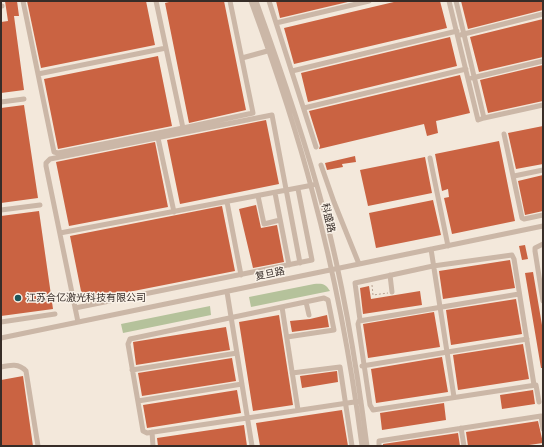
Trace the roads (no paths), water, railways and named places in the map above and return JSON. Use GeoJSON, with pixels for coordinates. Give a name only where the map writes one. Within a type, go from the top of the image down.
{"type":"FeatureCollection","features":[{"type":"Feature","properties":{"kind":"street"},"geometry":{"type":"LineString","coordinates":[[23,1],[53,150],[56,153],[253,113],[230,1]]}},
{"type":"Feature","properties":{"kind":"street"},"geometry":{"type":"LineString","coordinates":[[156,1],[183,128]]}},
{"type":"Feature","properties":{"kind":"street","name":"科盛路"},"geometry":{"type":"LineString","coordinates":[[251,1],[287,90],[314,185],[334,270],[367,446]]}},
{"type":"Feature","properties":{"kind":"street","name":"科盛路"},"geometry":{"type":"LineString","coordinates":[[256,1],[271,50]]}},
{"type":"Feature","properties":{"kind":"street"},"geometry":{"type":"LineString","coordinates":[[269,1],[316,146]]}},
{"type":"Feature","properties":{"kind":"street"},"geometry":{"type":"LineString","coordinates":[[276,23],[369,1]]}},
{"type":"Feature","properties":{"kind":"street"},"geometry":{"type":"LineString","coordinates":[[449,1],[471,78],[478,120],[543,105]]}},
{"type":"Feature","properties":{"kind":"street"},"geometry":{"type":"LineString","coordinates":[[456,1],[459,34],[466,69],[471,78]]}},
{"type":"Feature","properties":{"kind":"street"},"geometry":{"type":"LineString","coordinates":[[292,71],[543,14]]}},
{"type":"Feature","properties":{"kind":"street"},"geometry":{"type":"LineString","coordinates":[[38,74],[166,48]]}},
{"type":"Feature","properties":{"kind":"street"},"geometry":{"type":"LineString","coordinates":[[242,58],[271,50]]}},
{"type":"Feature","properties":{"kind":"street"},"geometry":{"type":"LineString","coordinates":[[471,78],[543,60]]}},
{"type":"Feature","properties":{"kind":"street"},"geometry":{"type":"LineString","coordinates":[[304,108],[466,69]]}},
{"type":"Feature","properties":{"kind":"street"},"geometry":{"type":"LineString","coordinates":[[1,102],[24,98]]}},
{"type":"Feature","properties":{"kind":"street"},"geometry":{"type":"LineString","coordinates":[[78,322],[46,166],[47,161],[50,159],[272,115],[300,263]]}},
{"type":"Feature","properties":{"kind":"street"},"geometry":{"type":"LineString","coordinates":[[504,134],[522,218],[524,219],[543,215]]}},
{"type":"Feature","properties":{"kind":"street"},"geometry":{"type":"LineString","coordinates":[[158,138],[174,212]]}},
{"type":"Feature","properties":{"kind":"street"},"geometry":{"type":"LineString","coordinates":[[430,158],[448,246]]}},
{"type":"Feature","properties":{"kind":"street"},"geometry":{"type":"LineString","coordinates":[[321,165],[358,264]]}},
{"type":"Feature","properties":{"kind":"street"},"geometry":{"type":"LineString","coordinates":[[514,176],[543,170]]}},
{"type":"Feature","properties":{"kind":"street"},"geometry":{"type":"LineString","coordinates":[[60,233],[314,185]]}},
{"type":"Feature","properties":{"kind":"street"},"geometry":{"type":"LineString","coordinates":[[75,308],[312,260],[298,189]]}},
{"type":"Feature","properties":{"kind":"street"},"geometry":{"type":"LineString","coordinates":[[275,193],[289,265]]}},
{"type":"Feature","properties":{"kind":"street"},"geometry":{"type":"LineString","coordinates":[[258,196],[264,224],[280,220]]}},
{"type":"Feature","properties":{"kind":"street"},"geometry":{"type":"LineString","coordinates":[[227,202],[241,275]]}},
{"type":"Feature","properties":{"kind":"street"},"geometry":{"type":"LineString","coordinates":[[1,210],[40,205]]}},
{"type":"Feature","properties":{"kind":"street","name":"复旦路"},"geometry":{"type":"LineString","coordinates":[[1,338],[543,226]]}},
{"type":"Feature","properties":{"kind":"street"},"geometry":{"type":"LineString","coordinates":[[543,244],[535,248],[543,301]]}},
{"type":"Feature","properties":{"kind":"street"},"geometry":{"type":"LineString","coordinates":[[430,250],[454,397]]}},
{"type":"Feature","properties":{"kind":"street"},"geometry":{"type":"LineString","coordinates":[[534,385],[373,410],[370,405],[364,366],[358,324],[360,320],[354,283],[433,266],[512,255],[520,294],[534,385],[536,385],[540,402]]}},
{"type":"Feature","properties":{"kind":"street"},"geometry":{"type":"LineString","coordinates":[[390,276],[392,292]]}},
{"type":"Feature","properties":{"kind":"street"},"geometry":{"type":"LineString","coordinates":[[227,292],[252,446]]}},
{"type":"Feature","properties":{"kind":"street"},"geometry":{"type":"LineString","coordinates":[[360,320],[520,294]]}},
{"type":"Feature","properties":{"kind":"street"},"geometry":{"type":"LineString","coordinates":[[287,337],[334,330],[328,300],[324,298],[130,339],[128,344],[144,433],[358,401]]}},
{"type":"Feature","properties":{"kind":"street"},"geometry":{"type":"LineString","coordinates":[[306,302],[309,315]]}},
{"type":"Feature","properties":{"kind":"street"},"geometry":{"type":"LineString","coordinates":[[282,307],[298,410]]}},
{"type":"Feature","properties":{"kind":"street"},"geometry":{"type":"LineString","coordinates":[[1,322],[55,314]]}},
{"type":"Feature","properties":{"kind":"street"},"geometry":{"type":"LineString","coordinates":[[353,368],[527,339]]}},
{"type":"Feature","properties":{"kind":"street"},"geometry":{"type":"LineString","coordinates":[[132,370],[237,353]]}},
{"type":"Feature","properties":{"kind":"street"},"geometry":{"type":"LineString","coordinates":[[1,367],[16,365],[20,366],[26,371],[38,446]]}},
{"type":"Feature","properties":{"kind":"street"},"geometry":{"type":"LineString","coordinates":[[292,373],[340,367],[352,446]]}},
{"type":"Feature","properties":{"kind":"street"},"geometry":{"type":"LineString","coordinates":[[138,401],[242,384]]}},
{"type":"Feature","properties":{"kind":"street","name":"科盛路"},"geometry":{"type":"LineString","coordinates":[[358,401],[362,446]]}},
{"type":"Feature","properties":{"kind":"street"},"geometry":{"type":"LineString","coordinates":[[379,446],[378,441],[541,416],[543,429]]}},
{"type":"Feature","properties":{"kind":"street"},"geometry":{"type":"LineString","coordinates":[[461,428],[464,446]]}},
{"type":"Feature","properties":{"kind":"street"},"geometry":{"type":"LineString","coordinates":[[152,432],[153,446]]}},
{"type":"Feature","properties":{"kind":"place","name":"江苏合亿激光科技有限公司"},"geometry":{"type":"Point","coordinates":[18,298]}}]}
